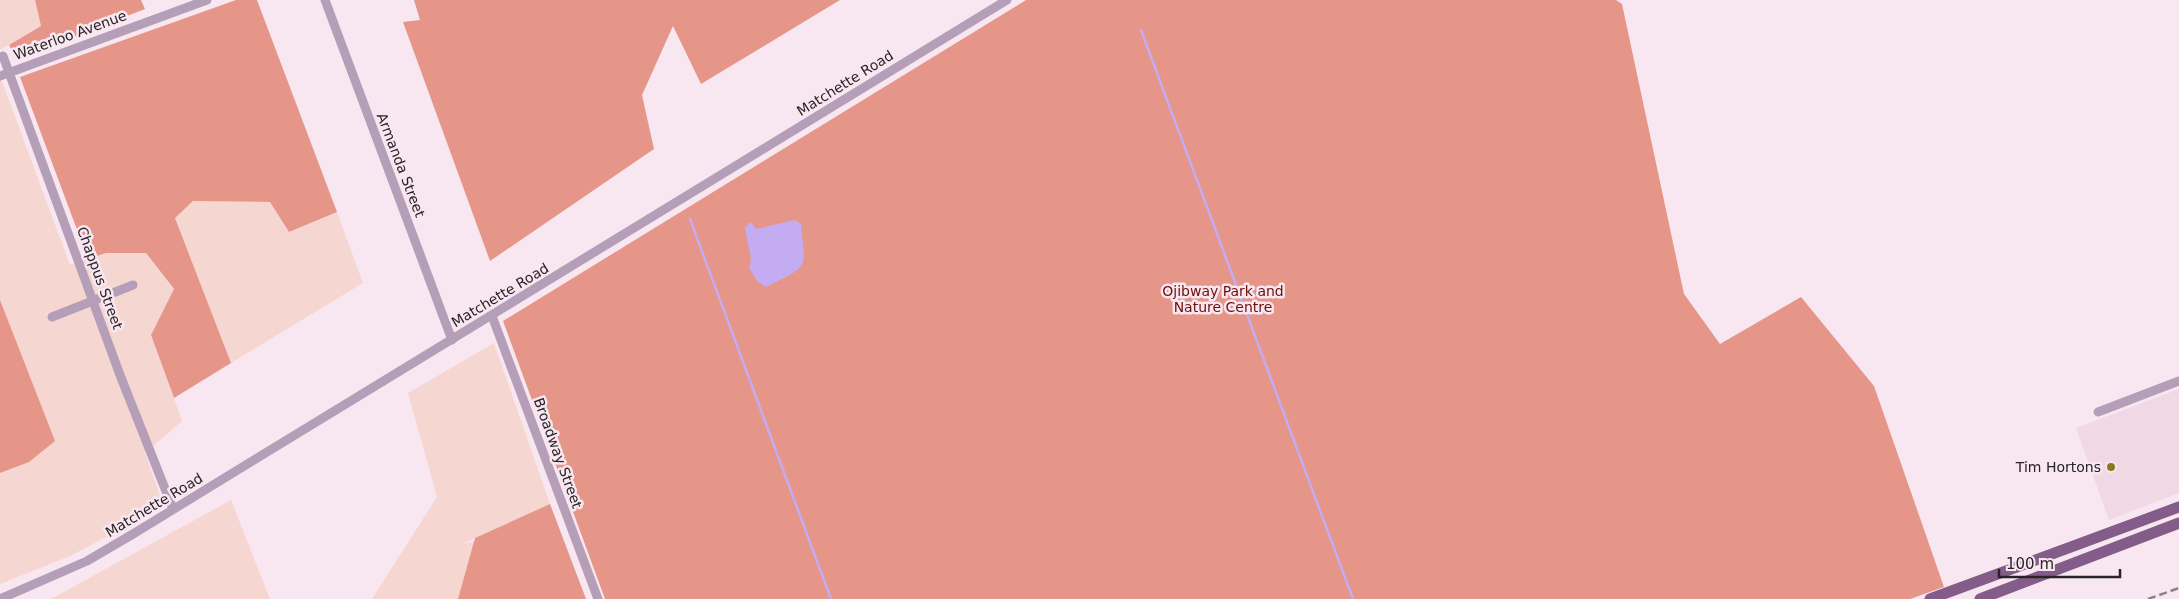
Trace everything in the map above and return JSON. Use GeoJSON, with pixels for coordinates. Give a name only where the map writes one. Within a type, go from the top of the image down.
{"type":"FeatureCollection","features":[{"type":"Feature","properties":{"kind":"main road"},"geometry":{"type":"LineString","coordinates":[[1930,599],[2179,507]]}},
{"type":"Feature","properties":{"kind":"main road"},"geometry":{"type":"LineString","coordinates":[[1980,599],[2179,523]]}},
{"type":"Feature","properties":{"kind":"street","name":"Waterloo Avenue"},"geometry":{"type":"LineString","coordinates":[[0,76],[207,0]]}},
{"type":"Feature","properties":{"kind":"street","name":"Armanda Street"},"geometry":{"type":"LineString","coordinates":[[325,0],[452,340]]}},
{"type":"Feature","properties":{"kind":"street","name":"Matchette Road"},"geometry":{"type":"LineString","coordinates":[[0,599],[87,560],[173,509],[1007,0]]}},
{"type":"Feature","properties":{"kind":"street","name":"Chappus Street"},"geometry":{"type":"LineString","coordinates":[[3,56],[120,374],[173,509]]}},
{"type":"Feature","properties":{"kind":"street"},"geometry":{"type":"LineString","coordinates":[[52,317],[133,285]]}},
{"type":"Feature","properties":{"kind":"street","name":"Broadway Street"},"geometry":{"type":"LineString","coordinates":[[492,316],[598,599]]}},
{"type":"Feature","properties":{"kind":"street"},"geometry":{"type":"LineString","coordinates":[[2098,412],[2179,381]]}},
{"type":"Feature","properties":{"kind":"shaded area"},"geometry":{"type":"Polygon","coordinates":[[[0,0],[35,0],[41,26],[0,50],[0,0]]]}},
{"type":"Feature","properties":{"kind":"shaded area"},"geometry":{"type":"Polygon","coordinates":[[[0,76],[70,265],[106,253],[146,253],[174,290],[151,335],[182,421],[145,453],[164,507],[70,556],[0,584],[0,473],[29,462],[54,441],[0,300],[0,76]]]}},
{"type":"Feature","properties":{"kind":"shaded area"},"geometry":{"type":"Polygon","coordinates":[[[193,201],[270,202],[289,232],[337,212],[363,283],[231,363],[175,218],[193,201]]]}},
{"type":"Feature","properties":{"kind":"shaded area"},"geometry":{"type":"Polygon","coordinates":[[[795,220],[801,224],[804,250],[802,264],[791,274],[766,287],[758,282],[749,268],[751,259],[745,227],[751,222],[756,229],[795,220]]]}},
{"type":"Feature","properties":{"kind":"shaded area"},"geometry":{"type":"Polygon","coordinates":[[[494,343],[550,504],[460,545],[475,541],[459,599],[372,599],[437,497],[408,393],[494,343]]]}},
{"type":"Feature","properties":{"kind":"shaded area"},"geometry":{"type":"Polygon","coordinates":[[[2179,389],[2179,493],[2109,520],[2076,428],[2179,389]]]}},
{"type":"Feature","properties":{"kind":"shaded area"},"geometry":{"type":"Polygon","coordinates":[[[231,500],[270,599],[51,599],[231,500]]]}},
{"type":"Feature","properties":{"kind":"green space"},"geometry":{"type":"Polygon","coordinates":[[[35,0],[141,0],[145,9],[17,59],[9,45],[41,26],[35,0]]]}},
{"type":"Feature","properties":{"kind":"green space"},"geometry":{"type":"Polygon","coordinates":[[[236,0],[257,0],[337,212],[289,232],[270,202],[193,201],[175,218],[231,363],[174,398],[151,335],[174,289],[146,253],[106,253],[88,259],[20,77],[236,0]]]}},
{"type":"Feature","properties":{"kind":"green space"},"geometry":{"type":"Polygon","coordinates":[[[414,0],[840,0],[701,84],[673,26],[642,95],[654,149],[490,261],[403,22],[420,20],[414,0]]]}},
{"type":"Feature","properties":{"kind":"green space","name":"Ojibway Park and Nature Centre"},"geometry":{"type":"Polygon","coordinates":[[[1026,0],[1616,0],[1622,4],[1684,294],[1720,344],[1801,297],[1874,386],[1944,587],[1910,599],[605,599],[503,321],[1026,0]]]}},
{"type":"Feature","properties":{"kind":"green space"},"geometry":{"type":"Polygon","coordinates":[[[0,300],[55,441],[29,462],[0,473],[0,300]]]}},
{"type":"Feature","properties":{"kind":"green space"},"geometry":{"type":"Polygon","coordinates":[[[550,504],[586,599],[458,599],[475,538],[550,504]]]}},
{"type":"Feature","properties":{"kind":"waterway"},"geometry":{"type":"LineString","coordinates":[[1141,30],[1353,599]]}},
{"type":"Feature","properties":{"kind":"waterway"},"geometry":{"type":"LineString","coordinates":[[690,219],[831,599]]}},
{"type":"Feature","properties":{"kind":"railway"},"geometry":{"type":"LineString","coordinates":[[2148,599],[2179,588]]}},
{"type":"Feature","properties":{"kind":"place","name":"Tim Hortons"},"geometry":{"type":"Point","coordinates":[2111,467]}}]}
